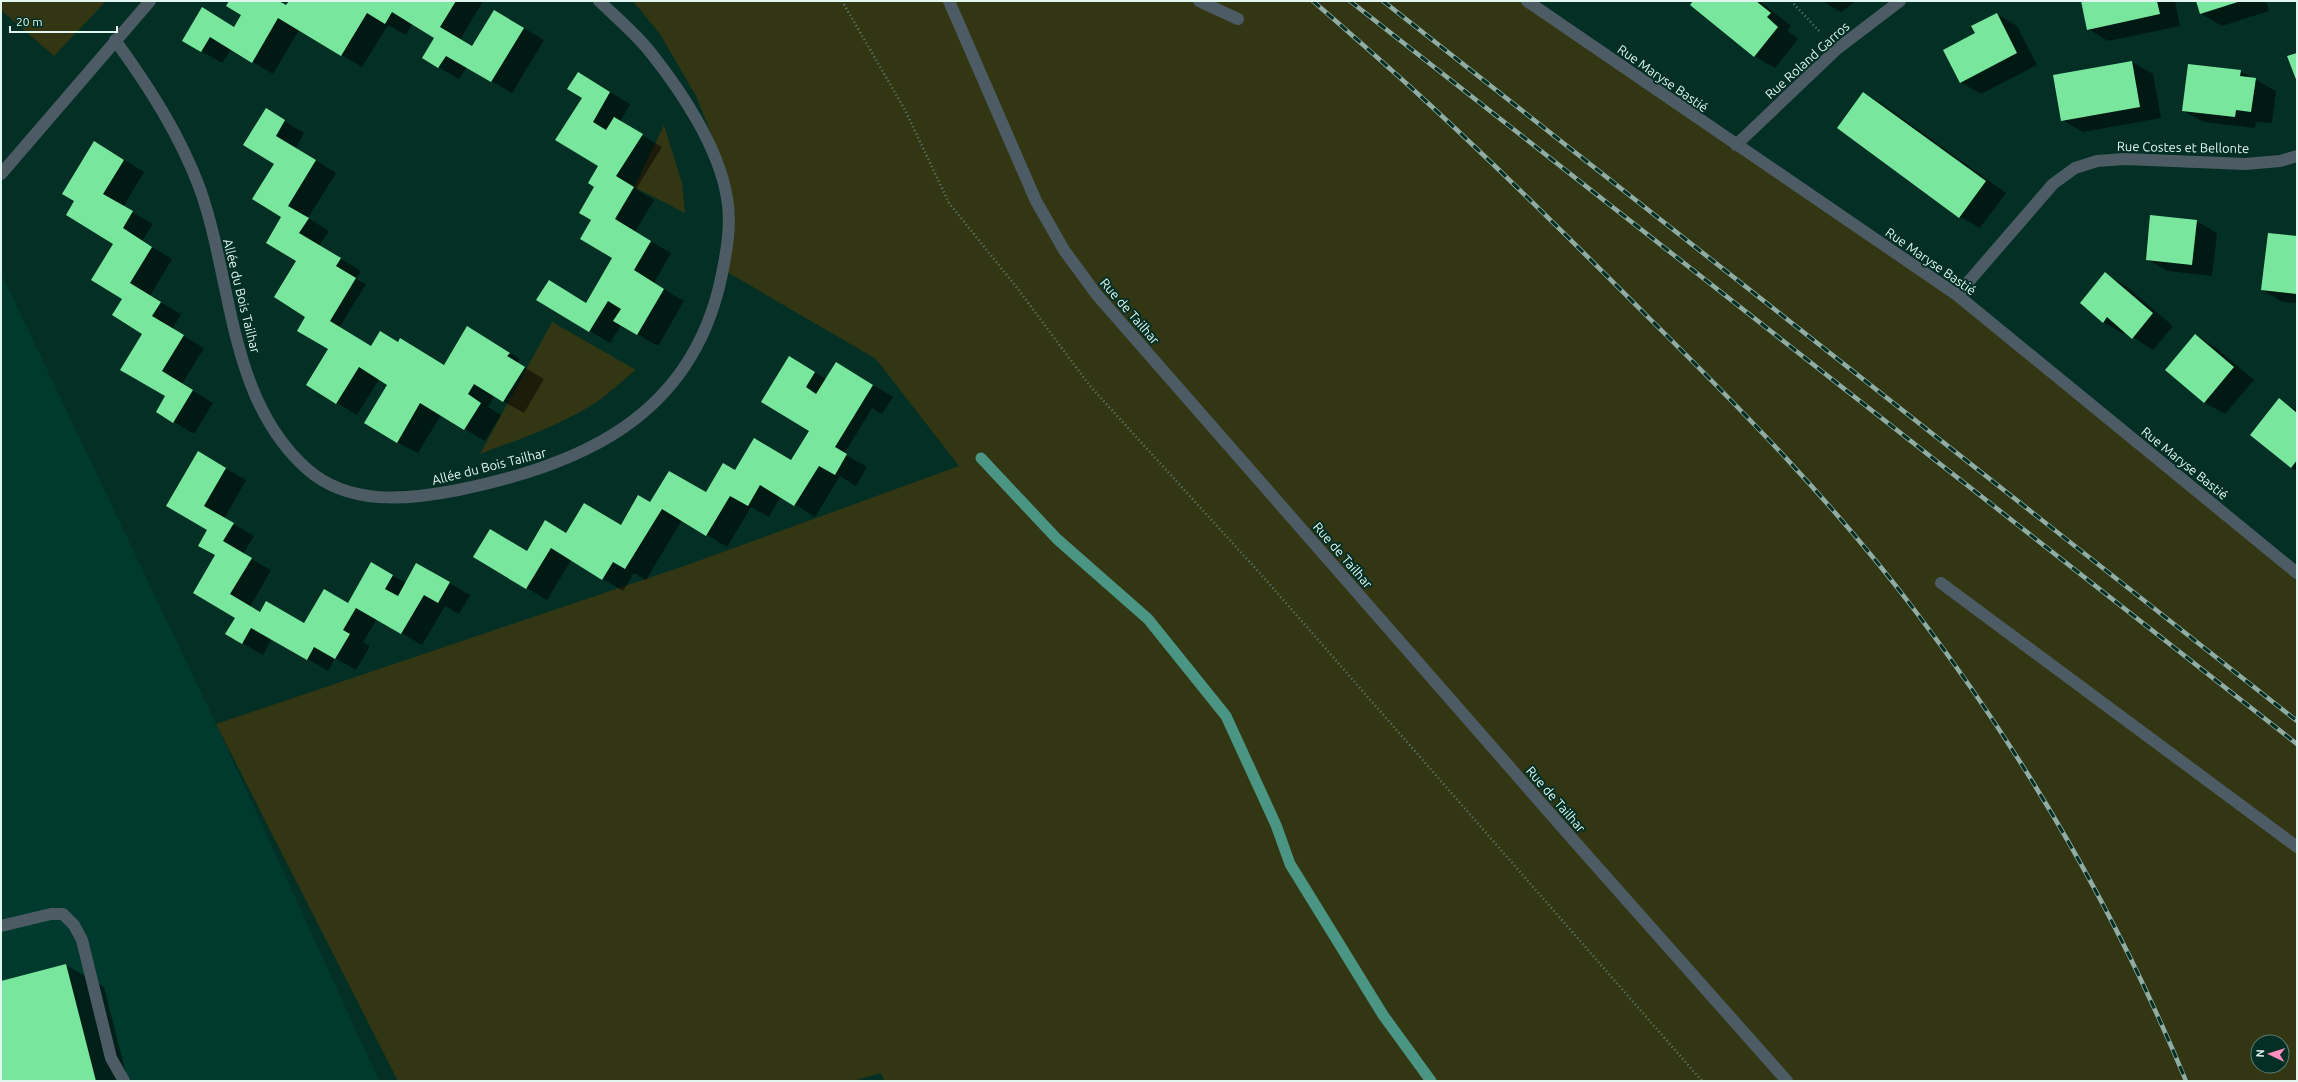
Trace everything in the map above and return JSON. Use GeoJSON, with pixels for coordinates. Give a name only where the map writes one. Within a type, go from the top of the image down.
{"type":"FeatureCollection","features":[{"type":"Feature","properties":{"kind":"street"},"geometry":{"type":"LineString","coordinates":[[1,174],[150,1]]}},
{"type":"Feature","properties":{"kind":"street","name":"Allée du Bois Tailhar"},"geometry":{"type":"LineString","coordinates":[[115,40],[166,114],[197,183],[214,238],[237,343],[248,375],[274,432],[310,471],[330,484],[363,495],[407,497],[451,491],[515,476],[561,462],[606,440],[635,420],[675,381],[693,355],[705,330],[716,301],[729,228],[728,199],[720,169],[697,121],[650,51],[599,1]]}},
{"type":"Feature","properties":{"kind":"street","name":"Rue de Tailhar"},"geometry":{"type":"LineString","coordinates":[[949,1],[1036,201],[1064,250],[1097,295],[1571,837],[1787,1081]]}},
{"type":"Feature","properties":{"kind":"street"},"geometry":{"type":"LineString","coordinates":[[1199,1],[1238,19]]}},
{"type":"Feature","properties":{"kind":"street","name":"Rue Maryse Bastié"},"geometry":{"type":"LineString","coordinates":[[1527,1],[1957,296],[2297,573]]}},
{"type":"Feature","properties":{"kind":"street","name":"Rue Roland Garros"},"geometry":{"type":"LineString","coordinates":[[1736,145],[1837,49],[1900,1]]}},
{"type":"Feature","properties":{"kind":"street","name":"Rue Costes et Bellonte"},"geometry":{"type":"LineString","coordinates":[[1957,296],[2052,184],[2075,168],[2097,161],[2125,159],[2246,164],[2280,161],[2297,156]]}},
{"type":"Feature","properties":{"kind":"street"},"geometry":{"type":"LineString","coordinates":[[1941,583],[2297,847]]}},
{"type":"Feature","properties":{"kind":"street"},"geometry":{"type":"LineString","coordinates":[[1,926],[51,914],[63,914],[74,925],[82,940],[111,1058],[124,1081]]}},
{"type":"Feature","properties":{"kind":"path"},"geometry":{"type":"LineString","coordinates":[[842,1],[905,110],[949,203],[1018,289],[1090,386],[1266,580],[1702,1081]]}},
{"type":"Feature","properties":{"kind":"path"},"geometry":{"type":"LineString","coordinates":[[1790,1],[1837,49]]}},
{"type":"Feature","properties":{"kind":"shaded area"},"geometry":{"type":"Polygon","coordinates":[[[1,1],[106,1],[54,56],[1,10],[1,1]]]}},
{"type":"Feature","properties":{"kind":"shaded area"},"geometry":{"type":"Polygon","coordinates":[[[633,1],[1527,1],[1957,295],[2297,573],[2297,1081],[884,1081],[881,1073],[853,1081],[398,1081],[216,724],[687,565],[959,466],[876,359],[727,272],[729,241],[718,151],[696,96],[660,34],[633,1]]]}},
{"type":"Feature","properties":{"kind":"shaded area"},"geometry":{"type":"Polygon","coordinates":[[[664,125],[682,183],[685,213],[634,187],[664,125]]]}},
{"type":"Feature","properties":{"kind":"shaded area"},"geometry":{"type":"Polygon","coordinates":[[[1,273],[216,724],[379,1081],[1,1081],[1,273]]]}},
{"type":"Feature","properties":{"kind":"shaded area"},"geometry":{"type":"Polygon","coordinates":[[[552,322],[636,370],[608,394],[584,410],[540,431],[480,454],[552,322]]]}},
{"type":"Feature","properties":{"kind":"building"},"geometry":{"type":"Polygon","coordinates":[[[229,1],[279,1],[286,5],[289,1],[456,1],[440,27],[472,46],[494,10],[524,28],[491,82],[446,56],[438,68],[422,58],[434,38],[392,12],[385,24],[367,13],[341,56],[278,18],[252,63],[210,37],[201,52],[182,41],[202,7],[234,27],[241,15],[226,6],[229,1]]]}},
{"type":"Feature","properties":{"kind":"building"},"geometry":{"type":"Polygon","coordinates":[[[1693,1],[1756,1],[1771,13],[1767,17],[1778,27],[1754,57],[1690,5],[1693,1]]]}},
{"type":"Feature","properties":{"kind":"building"},"geometry":{"type":"Polygon","coordinates":[[[2081,1],[2157,1],[2160,14],[2087,30],[2081,1]]]}},
{"type":"Feature","properties":{"kind":"building"},"geometry":{"type":"Polygon","coordinates":[[[2196,1],[2241,1],[2200,14],[2196,1]]]}},
{"type":"Feature","properties":{"kind":"building"},"geometry":{"type":"Polygon","coordinates":[[[1997,13],[2017,53],[1960,83],[1943,50],[1975,33],[1971,26],[1997,13]]]}},
{"type":"Feature","properties":{"kind":"building"},"geometry":{"type":"Polygon","coordinates":[[[2297,53],[2297,82],[2287,56],[2297,53]]]}},
{"type":"Feature","properties":{"kind":"building"},"geometry":{"type":"Polygon","coordinates":[[[2132,61],[2140,107],[2061,121],[2053,75],[2132,61]]]}},
{"type":"Feature","properties":{"kind":"building"},"geometry":{"type":"Polygon","coordinates":[[[2188,64],[2241,70],[2240,76],[2256,78],[2251,112],[2236,110],[2235,117],[2182,111],[2188,64]]]}},
{"type":"Feature","properties":{"kind":"building"},"geometry":{"type":"Polygon","coordinates":[[[578,72],[610,92],[593,122],[606,130],[614,117],[643,134],[616,176],[634,187],[615,219],[651,241],[634,270],[664,289],[637,335],[613,321],[621,309],[608,301],[589,332],[536,300],[549,280],[586,303],[612,258],[580,239],[591,220],[579,213],[594,187],[588,183],[598,166],[555,140],[582,98],[567,89],[578,72]]]}},
{"type":"Feature","properties":{"kind":"building"},"geometry":{"type":"Polygon","coordinates":[[[1863,92],[1986,181],[1959,218],[1837,128],[1863,92]]]}},
{"type":"Feature","properties":{"kind":"building"},"geometry":{"type":"Polygon","coordinates":[[[266,108],[285,120],[276,136],[316,160],[288,206],[309,218],[299,233],[341,258],[336,266],[356,278],[330,321],[371,346],[380,331],[398,342],[400,338],[444,365],[467,326],[510,353],[507,356],[525,367],[503,402],[474,384],[468,394],[481,403],[464,430],[420,403],[397,443],[364,423],[387,385],[359,367],[336,404],[306,385],[328,349],[297,331],[305,317],[274,297],[296,261],[266,243],[281,217],[252,199],[274,164],[243,145],[266,108]]]}},
{"type":"Feature","properties":{"kind":"building"},"geometry":{"type":"Polygon","coordinates":[[[94,141],[124,160],[103,194],[133,211],[123,228],[152,247],[130,283],[161,302],[152,316],[184,335],[162,371],[193,390],[173,423],[156,412],[165,396],[120,370],[142,334],[112,315],[122,299],[91,280],[113,244],[66,215],[74,201],[62,194],[94,141]]]}},
{"type":"Feature","properties":{"kind":"building"},"geometry":{"type":"Polygon","coordinates":[[[2150,215],[2197,220],[2192,265],[2146,260],[2150,215]]]}},
{"type":"Feature","properties":{"kind":"building"},"geometry":{"type":"Polygon","coordinates":[[[2268,233],[2297,236],[2297,294],[2261,290],[2268,233]]]}},
{"type":"Feature","properties":{"kind":"building"},"geometry":{"type":"Polygon","coordinates":[[[2105,272],[2153,313],[2132,339],[2107,317],[2103,323],[2080,303],[2105,272]]]}},
{"type":"Feature","properties":{"kind":"building"},"geometry":{"type":"Polygon","coordinates":[[[2195,334],[2234,367],[2204,403],[2165,370],[2195,334]]]}},
{"type":"Feature","properties":{"kind":"building"},"geometry":{"type":"Polygon","coordinates":[[[789,356],[815,372],[806,387],[816,394],[836,362],[873,385],[835,447],[847,454],[835,475],[819,466],[794,506],[760,485],[748,506],[730,496],[706,536],[662,509],[625,569],[613,562],[602,580],[551,548],[526,589],[473,557],[490,529],[527,551],[545,520],[566,533],[584,503],[621,525],[638,495],[650,502],[669,471],[706,492],[723,463],[735,470],[754,438],[791,460],[809,431],[761,402],[789,356]]]}},
{"type":"Feature","properties":{"kind":"building"},"geometry":{"type":"Polygon","coordinates":[[[2279,398],[2297,413],[2297,460],[2291,468],[2250,435],[2279,398]]]}},
{"type":"Feature","properties":{"kind":"building"},"geometry":{"type":"Polygon","coordinates":[[[198,451],[226,468],[204,506],[234,523],[223,541],[252,558],[230,594],[260,612],[266,601],[304,623],[324,589],[348,603],[371,562],[393,575],[385,589],[398,596],[416,563],[450,582],[438,603],[424,595],[401,634],[356,608],[343,630],[350,634],[335,659],[314,647],[307,660],[251,628],[242,644],[225,634],[235,618],[193,593],[215,555],[198,546],[207,530],[166,506],[198,451]]]}},
{"type":"Feature","properties":{"kind":"building"},"geometry":{"type":"Polygon","coordinates":[[[66,964],[96,1081],[1,1081],[1,981],[66,964]]]}},
{"type":"Feature","properties":{"kind":"waterway"},"geometry":{"type":"LineString","coordinates":[[981,458],[1057,539],[1148,619],[1226,716],[1276,825],[1290,864],[1383,1015],[1431,1081]]}},
{"type":"Feature","properties":{"kind":"railway"},"geometry":{"type":"LineString","coordinates":[[1313,1],[1415,91],[1569,238],[1755,425],[1822,498],[1886,573],[1956,667],[2031,780],[2066,838],[2099,897],[2130,958],[2186,1081]]}},
{"type":"Feature","properties":{"kind":"railway"},"geometry":{"type":"LineString","coordinates":[[1350,1],[2297,744]]}},
{"type":"Feature","properties":{"kind":"railway"},"geometry":{"type":"LineString","coordinates":[[1383,1],[2297,721]]}}]}
